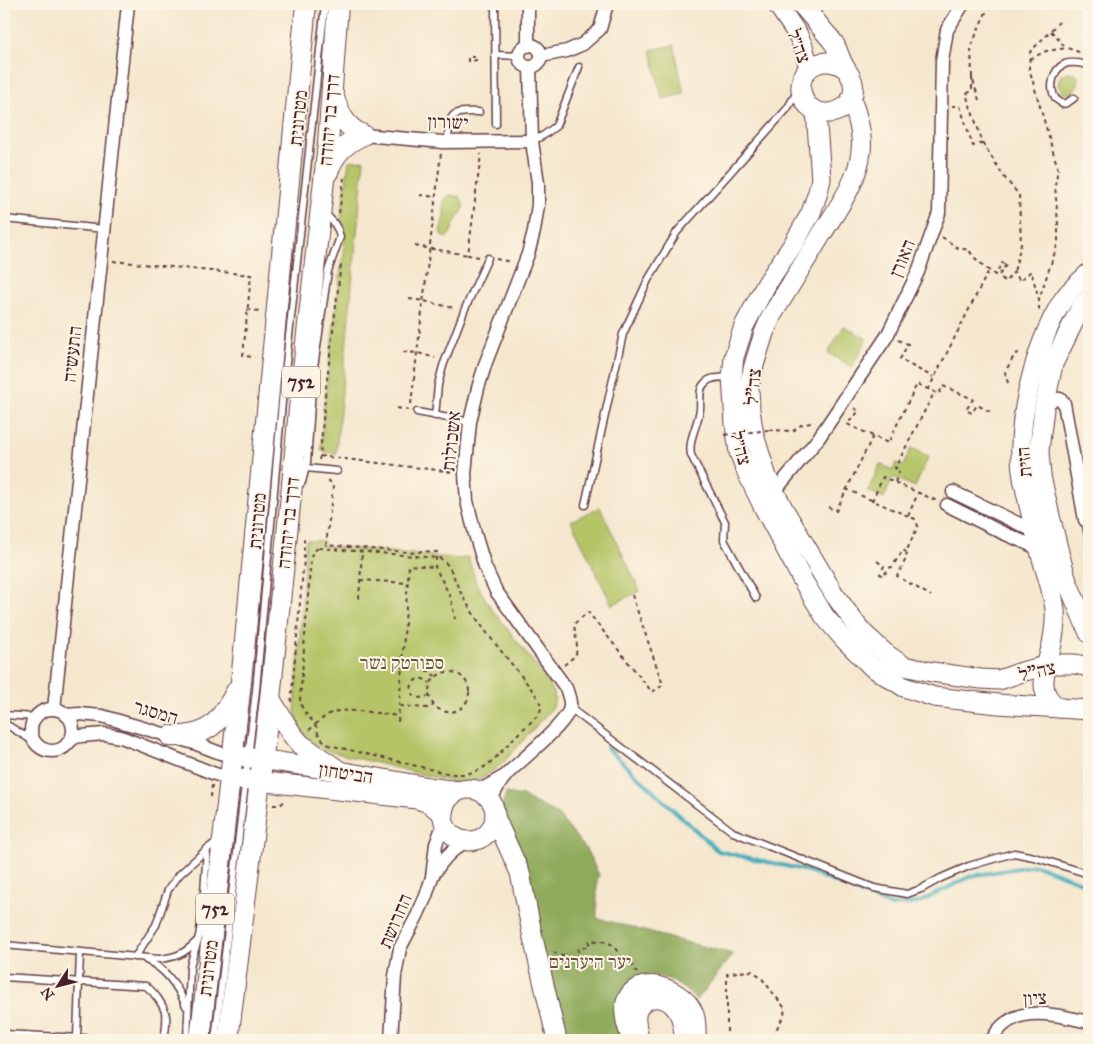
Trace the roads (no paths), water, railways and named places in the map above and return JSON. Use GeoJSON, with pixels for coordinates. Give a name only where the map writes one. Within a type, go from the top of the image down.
{"type":"FeatureCollection","features":[{"type":"Feature","properties":{"kind":"main road","name":"דרך בר יהודה"},"geometry":{"type":"LineString","coordinates":[[228,1040],[248,757],[241,682],[306,4]]}},
{"type":"Feature","properties":{"kind":"main road","name":"דרך בר יהודה"},"geometry":{"type":"LineString","coordinates":[[200,1040],[215,843],[245,780],[248,757],[270,698],[300,388],[321,208],[338,4]]}},
{"type":"Feature","properties":{"kind":"main road","name":"צה״ל"},"geometry":{"type":"LineString","coordinates":[[777,4],[798,35],[803,46],[806,75],[802,93],[821,179],[811,213],[767,284],[744,326],[734,357],[732,377],[735,424],[740,452],[748,475],[803,581],[825,617],[842,638],[872,667],[904,687],[934,697],[967,702],[1089,710]]}},
{"type":"Feature","properties":{"kind":"main road","name":"צה\"ל"},"geometry":{"type":"LineString","coordinates":[[802,4],[834,44],[851,76],[853,83],[851,99],[856,110],[862,150],[858,168],[847,193],[772,315],[754,365],[749,387],[750,410],[754,435],[767,477],[825,580],[850,618],[880,649],[904,666],[981,680],[999,680],[1054,664],[1075,664],[1089,667]]}},
{"type":"Feature","properties":{"kind":"main road"},"geometry":{"type":"LineString","coordinates":[[806,75],[819,62],[831,61],[846,69]]}},
{"type":"Feature","properties":{"kind":"main road"},"geometry":{"type":"LineString","coordinates":[[332,88],[340,114],[350,128],[363,135]]}},
{"type":"Feature","properties":{"kind":"main road"},"geometry":{"type":"LineString","coordinates":[[805,105],[825,113],[838,111],[846,106],[851,99]]}},
{"type":"Feature","properties":{"kind":"main road"},"geometry":{"type":"LineString","coordinates":[[323,185],[330,166],[340,150],[351,141],[363,135]]}},
{"type":"Feature","properties":{"kind":"main road","name":"הזית"},"geometry":{"type":"LineString","coordinates":[[1060,708],[1050,700],[1044,682],[1054,631],[1055,611],[1023,476],[1021,445],[1034,364],[1047,331],[1064,298],[1089,273]]}},
{"type":"Feature","properties":{"kind":"main road","name":"הזית"},"geometry":{"type":"LineString","coordinates":[[1089,299],[1081,307],[1053,364],[1044,408],[1039,451],[1041,476],[1054,535],[1067,581],[1089,633]]}},
{"type":"Feature","properties":{"kind":"main road"},"geometry":{"type":"LineString","coordinates":[[170,736],[193,734],[203,731],[212,725],[226,711],[241,682]]}},
{"type":"Feature","properties":{"kind":"main road"},"geometry":{"type":"LineString","coordinates":[[270,698],[291,733],[300,744],[339,771]]}},
{"type":"Feature","properties":{"kind":"main road","name":"הביטחון"},"geometry":{"type":"LineString","coordinates":[[248,757],[458,791]]}},
{"type":"Feature","properties":{"kind":"main road","name":"הביטחון"},"geometry":{"type":"LineString","coordinates":[[245,780],[417,799],[429,803],[444,818]]}},
{"type":"Feature","properties":{"kind":"main road"},"geometry":{"type":"LineString","coordinates":[[513,856],[491,842],[456,837],[447,828],[444,818],[444,807],[452,795],[458,791],[472,789],[488,803],[513,856],[520,873],[557,1040]]}},
{"type":"Feature","properties":{"kind":"main road"},"geometry":{"type":"LineString","coordinates":[[474,839],[486,834],[494,823],[488,803]]}},
{"type":"Feature","properties":{"kind":"main road"},"geometry":{"type":"LineString","coordinates":[[639,1040],[636,1013],[647,992],[654,986],[664,987],[680,996],[692,1008],[696,1040]]}},
{"type":"Feature","properties":{"kind":"main road"},"geometry":{"type":"LineString","coordinates":[[632,1040],[625,1016],[625,1008],[626,1001],[635,990],[647,992],[672,1003],[678,1010],[681,1019],[684,1040]]}},
{"type":"Feature","properties":{"kind":"street","name":"התעשיה"},"geometry":{"type":"LineString","coordinates":[[54,709],[128,4]]}},
{"type":"Feature","properties":{"kind":"street"},"geometry":{"type":"LineString","coordinates":[[524,50],[536,47],[539,49],[541,56],[539,62],[530,67],[521,62],[524,50],[528,4]]}},
{"type":"Feature","properties":{"kind":"street"},"geometry":{"type":"LineString","coordinates":[[541,56],[567,51],[584,44],[600,29],[607,4]]}},
{"type":"Feature","properties":{"kind":"street","name":"האורן"},"geometry":{"type":"LineString","coordinates":[[775,491],[818,438],[887,336],[918,272],[938,213],[942,61],[948,30],[963,4]]}},
{"type":"Feature","properties":{"kind":"street","name":"אשכולות"},"geometry":{"type":"LineString","coordinates":[[530,67],[532,141],[538,183],[538,205],[534,231],[525,264],[486,362],[478,388],[470,422],[465,474],[467,501],[485,567],[496,591],[566,688],[570,698],[570,708]]}},
{"type":"Feature","properties":{"kind":"street","name":"ישורון"},"geometry":{"type":"LineString","coordinates":[[363,135],[446,142],[532,141]]}},
{"type":"Feature","properties":{"kind":"street"},"geometry":{"type":"LineString","coordinates":[[1044,408],[1050,401],[1056,398],[1064,403],[1085,520]]}},
{"type":"Feature","properties":{"kind":"street"},"geometry":{"type":"LineString","coordinates":[[953,492],[1038,541]]}},
{"type":"Feature","properties":{"kind":"street"},"geometry":{"type":"LineString","coordinates":[[947,505],[1001,532],[1038,541],[1054,535]]}},
{"type":"Feature","properties":{"kind":"street"},"geometry":{"type":"LineString","coordinates":[[488,803],[506,776],[559,726],[570,708]]}},
{"type":"Feature","properties":{"kind":"street","name":"המסגר"},"geometry":{"type":"LineString","coordinates":[[54,709],[66,715],[102,716],[194,743],[220,753],[248,757]]}},
{"type":"Feature","properties":{"kind":"street"},"geometry":{"type":"LineString","coordinates":[[36,743],[31,731],[35,717],[40,712],[54,709]]}},
{"type":"Feature","properties":{"kind":"street"},"geometry":{"type":"LineString","coordinates":[[66,715],[72,727],[72,734],[68,742]]}},
{"type":"Feature","properties":{"kind":"street","name":"המסגר"},"geometry":{"type":"LineString","coordinates":[[36,743],[47,750],[54,750],[60,749],[76,737],[81,736],[104,734],[121,737],[215,774],[245,780]]}},
{"type":"Feature","properties":{"kind":"street","name":"החרושת"},"geometry":{"type":"LineString","coordinates":[[391,1040],[395,976],[400,948],[426,896],[432,877],[436,844],[444,818]]}},
{"type":"Feature","properties":{"kind":"street","name":"החרושת"},"geometry":{"type":"LineString","coordinates":[[432,877],[449,853],[474,839]]}},
{"type":"Feature","properties":{"kind":"street","name":"ציון"},"geometry":{"type":"LineString","coordinates":[[992,1040],[1003,1024],[1015,1017],[1048,1013],[1089,1022]]}},
{"type":"Feature","properties":{"kind":"lane","name":"מטרונית"},"geometry":{"type":"LineString","coordinates":[[248,757],[256,690],[283,391],[325,4]]}},
{"type":"Feature","properties":{"kind":"lane"},"geometry":{"type":"LineString","coordinates":[[495,4],[496,124]]}},
{"type":"Feature","properties":{"kind":"lane"},"geometry":{"type":"LineString","coordinates":[[495,55],[524,50]]}},
{"type":"Feature","properties":{"kind":"lane"},"geometry":{"type":"LineString","coordinates":[[1074,98],[1062,104],[1056,100],[1052,81],[1056,72],[1061,66],[1068,63],[1089,65]]}},
{"type":"Feature","properties":{"kind":"lane"},"geometry":{"type":"LineString","coordinates":[[532,141],[556,126],[579,67]]}},
{"type":"Feature","properties":{"kind":"lane"},"geometry":{"type":"LineString","coordinates":[[585,506],[623,334],[648,280],[676,232],[787,109],[805,105]]}},
{"type":"Feature","properties":{"kind":"lane"},"geometry":{"type":"LineString","coordinates":[[446,142],[451,116],[458,113],[479,112]]}},
{"type":"Feature","properties":{"kind":"lane"},"geometry":{"type":"LineString","coordinates":[[291,495],[302,482],[306,468],[319,326],[328,271],[340,238],[334,223],[321,208]]}},
{"type":"Feature","properties":{"kind":"lane"},"geometry":{"type":"LineString","coordinates":[[4,219],[104,229]]}},
{"type":"Feature","properties":{"kind":"lane"},"geometry":{"type":"LineString","coordinates":[[435,416],[438,385],[445,361],[464,311],[488,258]]}},
{"type":"Feature","properties":{"kind":"lane"},"geometry":{"type":"LineString","coordinates":[[732,377],[712,378],[703,384],[700,394],[700,410],[690,447],[691,455],[725,522],[724,540],[756,598]]}},
{"type":"Feature","properties":{"kind":"lane"},"geometry":{"type":"LineString","coordinates":[[417,412],[470,422]]}},
{"type":"Feature","properties":{"kind":"lane"},"geometry":{"type":"LineString","coordinates":[[306,468],[337,472]]}},
{"type":"Feature","properties":{"kind":"lane"},"geometry":{"type":"LineString","coordinates":[[1085,520],[1088,536]]}},
{"type":"Feature","properties":{"kind":"lane"},"geometry":{"type":"LineString","coordinates":[[570,708],[733,832],[874,888],[907,894],[969,866],[1014,853],[1089,874]]}},
{"type":"Feature","properties":{"kind":"lane"},"geometry":{"type":"LineString","coordinates":[[4,715],[35,717]]}},
{"type":"Feature","properties":{"kind":"lane"},"geometry":{"type":"LineString","coordinates":[[4,723],[36,743]]}},
{"type":"Feature","properties":{"kind":"lane","name":"מטרונית"},"geometry":{"type":"LineString","coordinates":[[215,1040],[245,780]]}},
{"type":"Feature","properties":{"kind":"lane"},"geometry":{"type":"LineString","coordinates":[[187,1040],[190,968],[200,932],[215,843]]}},
{"type":"Feature","properties":{"kind":"lane"},"geometry":{"type":"LineString","coordinates":[[135,957],[156,925],[168,890],[179,875],[215,843]]}},
{"type":"Feature","properties":{"kind":"lane"},"geometry":{"type":"LineString","coordinates":[[4,945],[159,959],[179,955],[188,950],[197,941]]}},
{"type":"Feature","properties":{"kind":"lane"},"geometry":{"type":"LineString","coordinates":[[77,1038],[80,952]]}},
{"type":"Feature","properties":{"kind":"lane"},"geometry":{"type":"LineString","coordinates":[[143,958],[155,964],[164,972],[175,985],[188,1009]]}},
{"type":"Feature","properties":{"kind":"lane"},"geometry":{"type":"LineString","coordinates":[[4,977],[146,986],[151,990],[166,1014],[164,1040]]}},
{"type":"Feature","properties":{"kind":"lane"},"geometry":{"type":"LineString","coordinates":[[6,1036],[118,1040]]}},
{"type":"Feature","properties":{"kind":"waterway"},"geometry":{"type":"LineString","coordinates":[[607,748],[718,851],[808,871],[891,906],[918,903],[971,876],[1036,865],[1089,885]]}},
{"type":"Feature","properties":{"kind":"park label","name":"ספורטק נשר"},"geometry":{"type":"Point","coordinates":[402,662]}},
{"type":"Feature","properties":{"kind":"park label","name":"יער היערנים"},"geometry":{"type":"Point","coordinates":[590,961]}}]}
